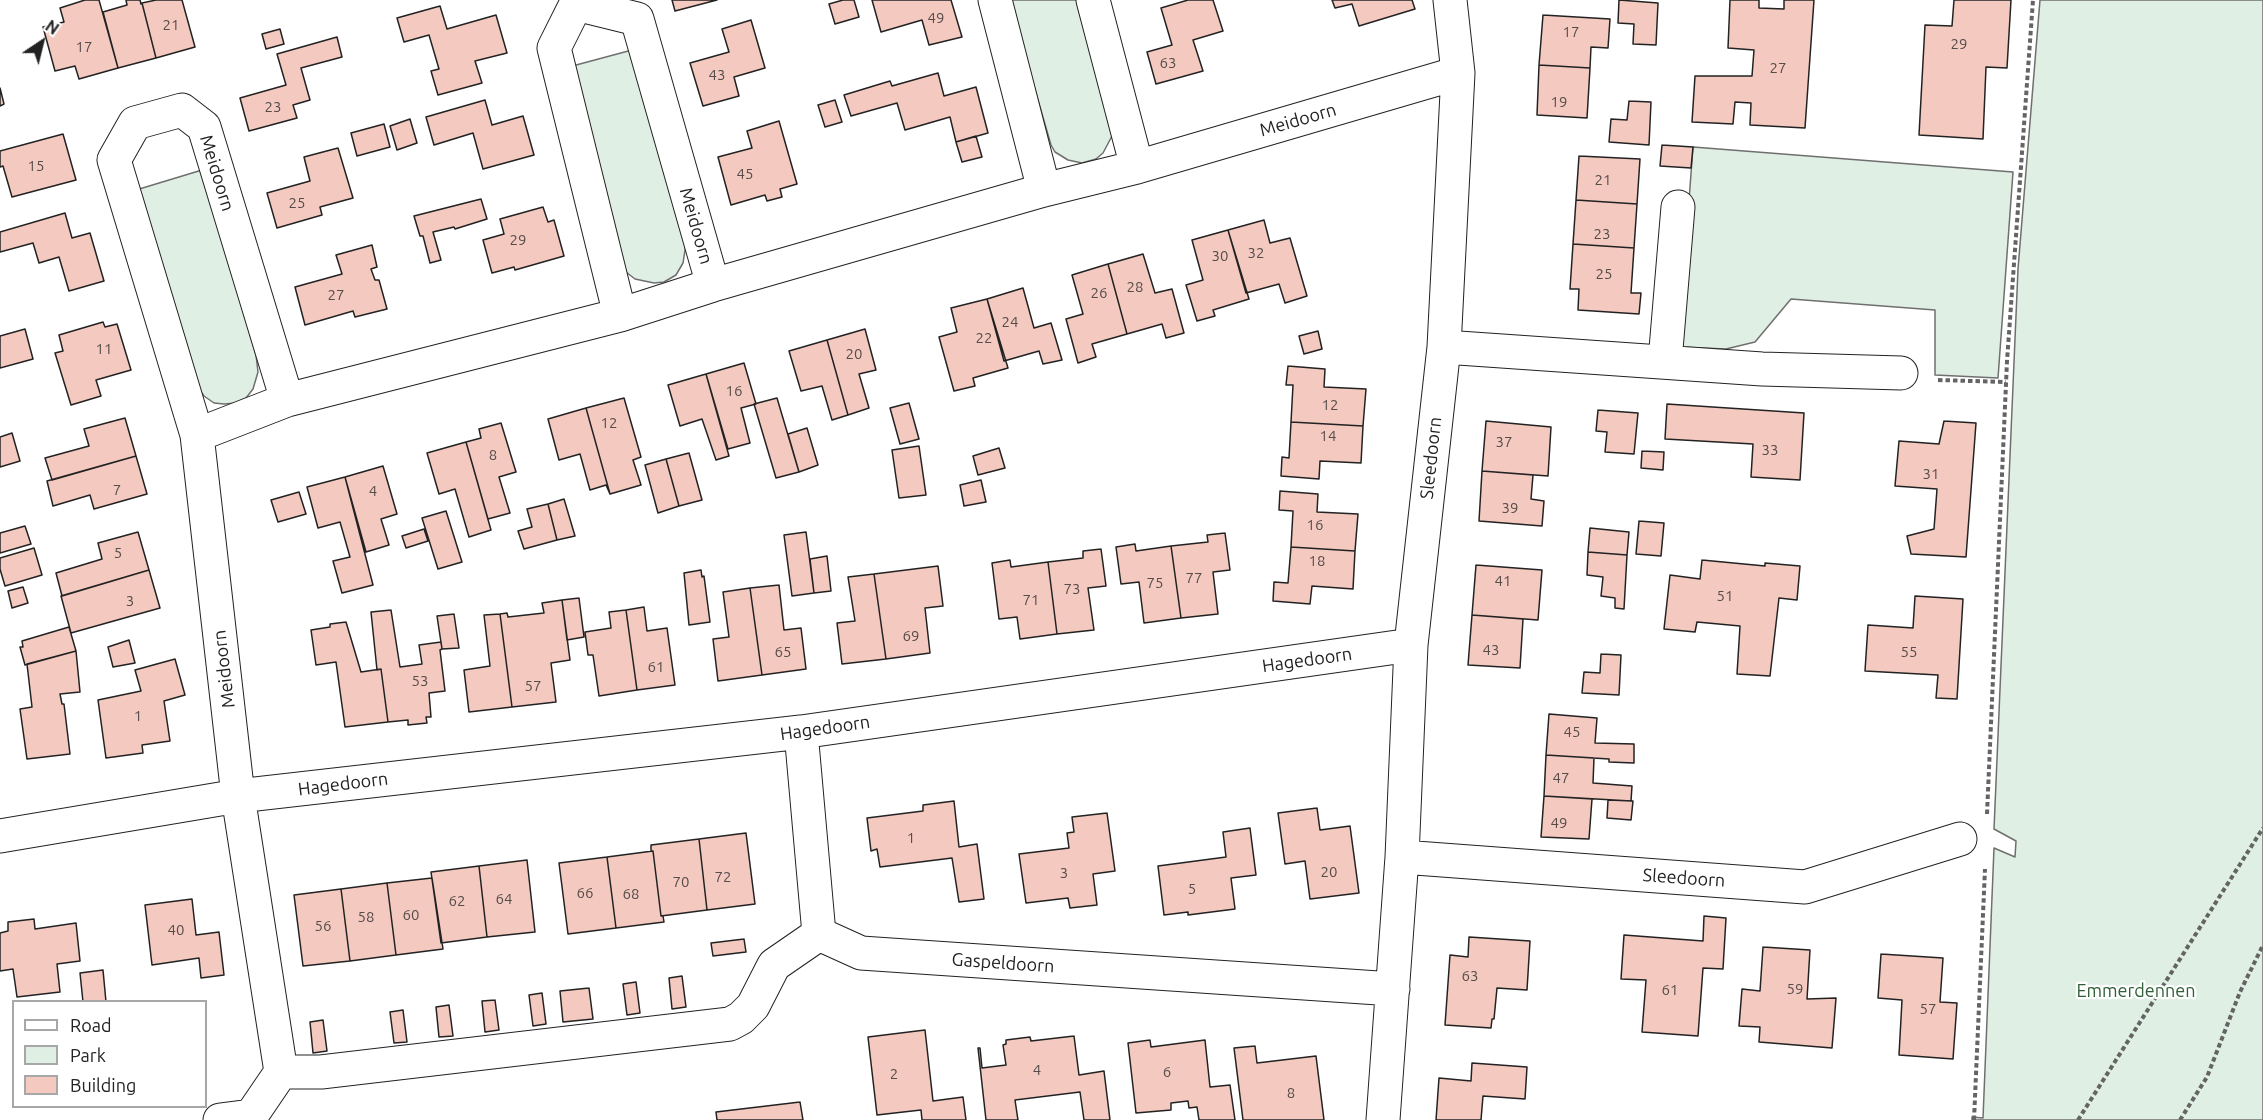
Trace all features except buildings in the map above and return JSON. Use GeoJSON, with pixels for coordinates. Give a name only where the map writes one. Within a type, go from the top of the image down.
{"type":"FeatureCollection","features":[{"type":"Feature","properties":{"kind":"street"},"geometry":{"type":"LineString","coordinates":[[995,0],[1044,190]]}},
{"type":"Feature","properties":{"kind":"street"},"geometry":{"type":"LineString","coordinates":[[1093,0],[1137,167]]}},
{"type":"Feature","properties":{"kind":"street","name":"Sleedoorn"},"geometry":{"type":"LineString","coordinates":[[1383,1120],[1402,857],[1411,645],[1444,347],[1458,74],[1450,0]]}},
{"type":"Feature","properties":{"kind":"street","name":"Meidoorn"},"geometry":{"type":"LineString","coordinates":[[620,315],[554,48],[576,4],[637,19],[713,285]]}},
{"type":"Feature","properties":{"kind":"street","name":"Meidoorn"},"geometry":{"type":"LineString","coordinates":[[197,435],[287,400],[620,315],[713,285],[1044,190],[1137,167],[1458,74]]}},
{"type":"Feature","properties":{"kind":"street","name":"Meidoorn"},"geometry":{"type":"LineString","coordinates":[[238,796],[197,435],[114,160],[135,123],[182,110],[204,127],[287,400]]}},
{"type":"Feature","properties":{"kind":"street"},"geometry":{"type":"LineString","coordinates":[[1665,361],[1678,207]]}},
{"type":"Feature","properties":{"kind":"street"},"geometry":{"type":"LineString","coordinates":[[1444,347],[1762,369],[1901,373]]}},
{"type":"Feature","properties":{"kind":"street","name":"Hagedoorn"},"geometry":{"type":"LineString","coordinates":[[0,836],[238,796],[801,732],[1411,645]]}},
{"type":"Feature","properties":{"kind":"street"},"geometry":{"type":"LineString","coordinates":[[281,1071],[321,1072],[730,1024],[741,1018],[753,1006],[774,965],[819,934],[801,732]]}},
{"type":"Feature","properties":{"kind":"street"},"geometry":{"type":"LineString","coordinates":[[220,1120],[251,1116],[281,1071],[238,796]]}},
{"type":"Feature","properties":{"kind":"street","name":"Sleedoorn"},"geometry":{"type":"LineString","coordinates":[[1402,857],[1805,887],[1866,870],[1960,839]]}},
{"type":"Feature","properties":{"kind":"street","name":"Gaspeldoorn"},"geometry":{"type":"LineString","coordinates":[[819,934],[861,953],[1393,989]]}},
{"type":"Feature","properties":{"kind":"path"},"geometry":{"type":"LineString","coordinates":[[1987,815],[2006,382],[2033,0]]}},
{"type":"Feature","properties":{"kind":"path"},"geometry":{"type":"LineString","coordinates":[[1901,373],[1936,380],[2006,382]]}},
{"type":"Feature","properties":{"kind":"path"},"geometry":{"type":"LineString","coordinates":[[2078,1120],[2263,828]]}},
{"type":"Feature","properties":{"kind":"path"},"geometry":{"type":"LineString","coordinates":[[1974,1120],[1985,862]]}},
{"type":"Feature","properties":{"kind":"path"},"geometry":{"type":"LineString","coordinates":[[2180,1120],[2207,1077],[2240,992],[2263,945]]}},
{"type":"Feature","properties":{"kind":"green space"},"geometry":{"type":"Polygon","coordinates":[[[1009,0],[1078,0],[1112,136],[1103,153],[1096,159],[1082,163],[1068,160],[1055,152],[1051,145],[1009,0]]]}},
{"type":"Feature","properties":{"kind":"green space","name":"Emmerdennen"},"geometry":{"type":"Polygon","coordinates":[[[2040,0],[2263,0],[2263,1120],[1972,1120],[1972,1117],[1983,1118],[1994,848],[2015,857],[2016,841],[1994,829],[2018,269],[2040,0]]]}},
{"type":"Feature","properties":{"kind":"green space"},"geometry":{"type":"Polygon","coordinates":[[[632,50],[686,244],[683,263],[676,275],[664,282],[654,283],[635,279],[626,272],[565,68],[632,50]]]}},
{"type":"Feature","properties":{"kind":"green space"},"geometry":{"type":"Polygon","coordinates":[[[1693,147],[2013,172],[1998,378],[1935,375],[1935,310],[1791,299],[1755,342],[1726,349],[1678,347],[1693,147]]]}},
{"type":"Feature","properties":{"kind":"green space"},"geometry":{"type":"Polygon","coordinates":[[[202,170],[256,355],[258,372],[253,389],[246,398],[236,403],[214,403],[204,396],[194,382],[136,190],[202,170]]]}}]}
